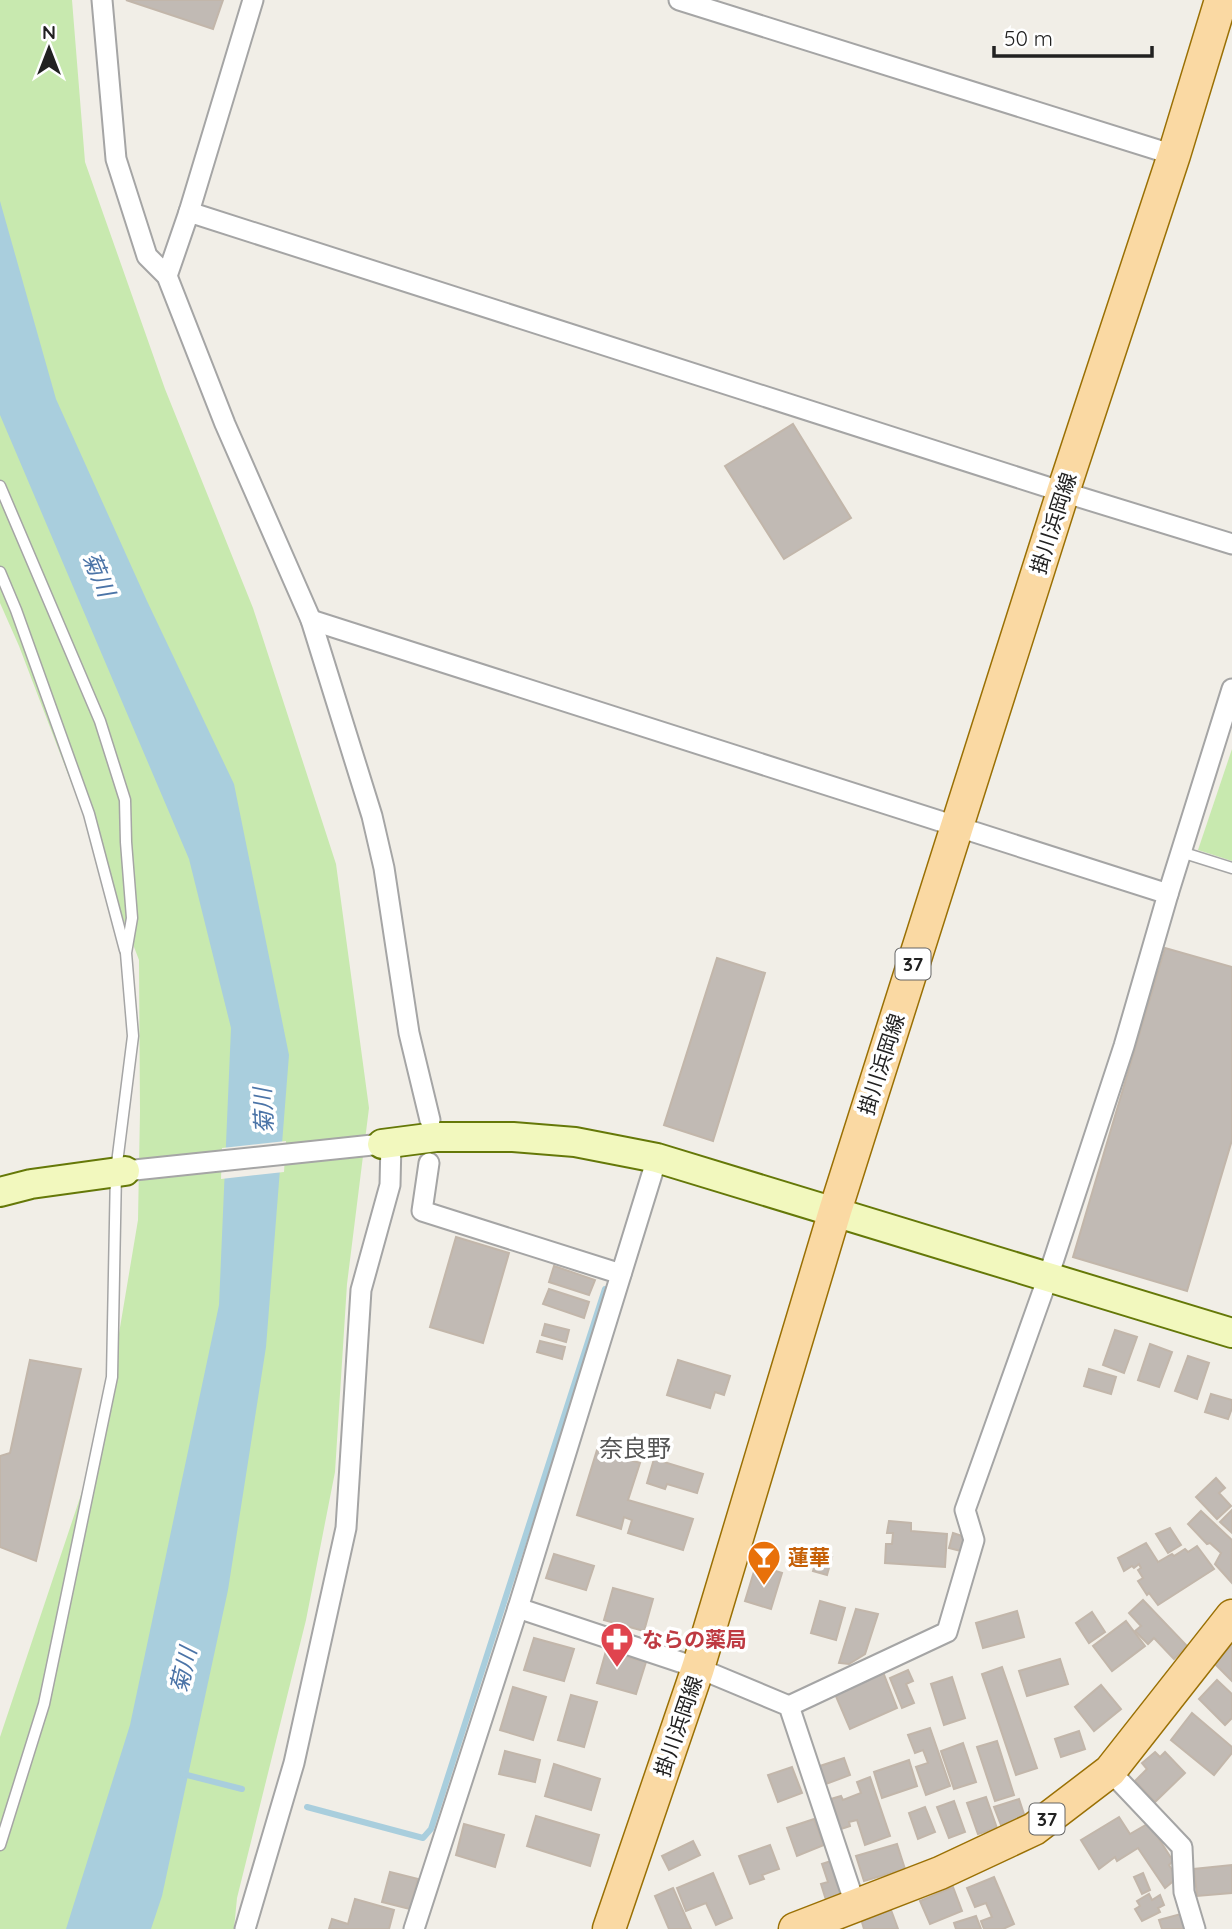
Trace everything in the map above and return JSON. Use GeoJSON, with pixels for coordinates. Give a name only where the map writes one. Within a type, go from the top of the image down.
{"type":"FeatureCollection","features":[{"type":"Feature","properties":{"kind":"main road","name":"掛川浜岡線"},"geometry":{"type":"LineString","coordinates":[[609,1929],[698,1668],[835,1211],[1063,492],[1174,155],[1221,0]]}},
{"type":"Feature","properties":{"kind":"main road","name":"37"},"geometry":{"type":"LineString","coordinates":[[795,1929],[940,1873],[1034,1829],[1110,1770],[1232,1615]]}},
{"type":"Feature","properties":{"kind":"street"},"geometry":{"type":"LineString","coordinates":[[102,0],[116,159],[147,256],[167,276],[225,424],[311,620],[372,816],[384,868],[409,1033],[430,1120]]}},
{"type":"Feature","properties":{"kind":"street"},"geometry":{"type":"LineString","coordinates":[[167,276],[253,0]]}},
{"type":"Feature","properties":{"kind":"street"},"geometry":{"type":"LineString","coordinates":[[679,0],[1174,155]]}},
{"type":"Feature","properties":{"kind":"street"},"geometry":{"type":"LineString","coordinates":[[188,212],[1232,544]]}},
{"type":"Feature","properties":{"kind":"street"},"geometry":{"type":"LineString","coordinates":[[311,620],[1168,894]]}},
{"type":"Feature","properties":{"kind":"street"},"geometry":{"type":"LineString","coordinates":[[518,1608],[698,1668],[789,1706],[947,1632],[974,1540],[965,1510],[1048,1277],[1124,1046],[1232,689]]}},
{"type":"Feature","properties":{"kind":"street"},"geometry":{"type":"LineString","coordinates":[[0,1192],[31,1184],[120,1171],[436,1137],[513,1137],[575,1142],[657,1158],[1232,1333]]}},
{"type":"Feature","properties":{"kind":"street"},"geometry":{"type":"LineString","coordinates":[[245,1929],[294,1762],[346,1528],[361,1290],[390,1185],[386,1143]]}},
{"type":"Feature","properties":{"kind":"street"},"geometry":{"type":"LineString","coordinates":[[414,1929],[518,1608],[657,1158]]}},
{"type":"Feature","properties":{"kind":"street"},"geometry":{"type":"LineString","coordinates":[[429,1163],[422,1211],[621,1274]]}},
{"type":"Feature","properties":{"kind":"street"},"geometry":{"type":"LineString","coordinates":[[789,1706],[855,1904]]}},
{"type":"Feature","properties":{"kind":"street"},"geometry":{"type":"LineString","coordinates":[[1110,1770],[1182,1847],[1184,1892],[1195,1929]]}},
{"type":"Feature","properties":{"kind":"lane"},"geometry":{"type":"LineString","coordinates":[[0,486],[100,721],[125,800],[132,918],[126,953]]}},
{"type":"Feature","properties":{"kind":"lane"},"geometry":{"type":"LineString","coordinates":[[0,572],[89,814],[126,953],[133,1036],[120,1171],[112,1377],[44,1704],[0,1845]]}},
{"type":"Feature","properties":{"kind":"lane"},"geometry":{"type":"LineString","coordinates":[[1181,852],[1232,868]]}},
{"type":"Feature","properties":{"kind":"green space"},"geometry":{"type":"Polygon","coordinates":[[[0,0],[72,0],[85,162],[165,389],[253,608],[336,864],[369,1108],[347,1284],[335,1472],[306,1620],[237,1898],[234,1929],[0,1929],[0,1737],[103,1429],[138,1220],[140,1111],[139,960],[19,646],[0,603],[0,0]]]}},
{"type":"Feature","properties":{"kind":"green space"},"geometry":{"type":"Polygon","coordinates":[[[1232,749],[1232,861],[1198,850],[1232,749]]]}},
{"type":"Feature","properties":{"kind":"water","name":"菊川"},"geometry":{"type":"Polygon","coordinates":[[[0,201],[56,399],[147,601],[234,784],[289,1055],[266,1347],[228,1590],[162,1896],[151,1929],[66,1929],[130,1725],[219,1305],[231,1028],[189,859],[0,415],[0,201]]]}},
{"type":"Feature","properties":{"kind":"pier"},"geometry":{"type":"Polygon","coordinates":[[[286,1141],[284,1172],[221,1179],[222,1148],[286,1141]]]}},
{"type":"Feature","properties":{"kind":"building"},"geometry":{"type":"Polygon","coordinates":[[[126,0],[223,0],[213,29],[126,0]]]}},
{"type":"Feature","properties":{"kind":"building"},"geometry":{"type":"Polygon","coordinates":[[[793,424],[851,518],[784,559],[725,466],[793,424]]]}},
{"type":"Feature","properties":{"kind":"building"},"geometry":{"type":"Polygon","coordinates":[[[1165,948],[1232,967],[1232,1140],[1187,1291],[1073,1257],[1165,948]]]}},
{"type":"Feature","properties":{"kind":"building"},"geometry":{"type":"Polygon","coordinates":[[[717,958],[765,973],[713,1141],[664,1125],[717,958]]]}},
{"type":"Feature","properties":{"kind":"building"},"geometry":{"type":"Polygon","coordinates":[[[456,1237],[509,1253],[483,1343],[430,1327],[456,1237]]]}},
{"type":"Feature","properties":{"kind":"building"},"geometry":{"type":"Polygon","coordinates":[[[554,1266],[595,1280],[589,1295],[549,1282],[554,1266]]]}},
{"type":"Feature","properties":{"kind":"building"},"geometry":{"type":"Polygon","coordinates":[[[549,1289],[589,1302],[584,1318],[543,1304],[549,1289]]]}},
{"type":"Feature","properties":{"kind":"building"},"geometry":{"type":"Polygon","coordinates":[[[545,1324],[569,1330],[566,1342],[542,1335],[545,1324]]]}},
{"type":"Feature","properties":{"kind":"building"},"geometry":{"type":"Polygon","coordinates":[[[1115,1330],[1137,1337],[1124,1373],[1103,1365],[1115,1330]]]}},
{"type":"Feature","properties":{"kind":"building"},"geometry":{"type":"Polygon","coordinates":[[[540,1341],[565,1347],[562,1359],[537,1352],[540,1341]]]}},
{"type":"Feature","properties":{"kind":"building"},"geometry":{"type":"Polygon","coordinates":[[[1150,1344],[1172,1352],[1159,1387],[1138,1380],[1150,1344]]]}},
{"type":"Feature","properties":{"kind":"building"},"geometry":{"type":"Polygon","coordinates":[[[1188,1356],[1209,1363],[1197,1399],[1175,1391],[1188,1356]]]}},
{"type":"Feature","properties":{"kind":"building"},"geometry":{"type":"Polygon","coordinates":[[[30,1360],[81,1369],[36,1561],[0,1547],[0,1456],[10,1453],[30,1360]]]}},
{"type":"Feature","properties":{"kind":"building"},"geometry":{"type":"Polygon","coordinates":[[[678,1360],[730,1376],[724,1395],[715,1392],[710,1408],[667,1395],[678,1360]]]}},
{"type":"Feature","properties":{"kind":"building"},"geometry":{"type":"Polygon","coordinates":[[[1089,1369],[1116,1377],[1111,1394],[1084,1386],[1089,1369]]]}},
{"type":"Feature","properties":{"kind":"building"},"geometry":{"type":"Polygon","coordinates":[[[1211,1394],[1232,1400],[1228,1419],[1205,1412],[1211,1394]]]}},
{"type":"Feature","properties":{"kind":"building"},"geometry":{"type":"Polygon","coordinates":[[[597,1450],[640,1463],[628,1500],[693,1519],[683,1550],[628,1533],[632,1520],[624,1517],[621,1529],[577,1515],[597,1450]]]}},
{"type":"Feature","properties":{"kind":"building"},"geometry":{"type":"Polygon","coordinates":[[[654,1459],[703,1474],[697,1493],[667,1484],[665,1489],[647,1483],[654,1459]]]}},
{"type":"Feature","properties":{"kind":"building"},"geometry":{"type":"Polygon","coordinates":[[[1216,1478],[1225,1488],[1219,1493],[1231,1506],[1217,1519],[1196,1497],[1216,1478]]]}},
{"type":"Feature","properties":{"kind":"building"},"geometry":{"type":"Polygon","coordinates":[[[1232,1510],[1232,1533],[1220,1522],[1232,1510]]]}},
{"type":"Feature","properties":{"kind":"building"},"geometry":{"type":"Polygon","coordinates":[[[1201,1511],[1232,1540],[1231,1582],[1215,1564],[1221,1553],[1210,1543],[1207,1544],[1188,1524],[1201,1511]]]}},
{"type":"Feature","properties":{"kind":"building"},"geometry":{"type":"Polygon","coordinates":[[[889,1521],[911,1523],[911,1531],[947,1534],[945,1567],[885,1563],[886,1544],[892,1544],[893,1533],[887,1533],[889,1521]]]}},
{"type":"Feature","properties":{"kind":"building"},"geometry":{"type":"Polygon","coordinates":[[[1170,1528],[1181,1545],[1168,1553],[1156,1534],[1170,1528]]]}},
{"type":"Feature","properties":{"kind":"building"},"geometry":{"type":"Polygon","coordinates":[[[953,1533],[965,1537],[961,1551],[949,1548],[953,1533]]]}},
{"type":"Feature","properties":{"kind":"building"},"geometry":{"type":"Polygon","coordinates":[[[1146,1543],[1158,1562],[1185,1549],[1188,1552],[1197,1546],[1214,1569],[1158,1605],[1138,1581],[1143,1578],[1138,1570],[1141,1568],[1139,1564],[1124,1571],[1118,1558],[1146,1543]]]}},
{"type":"Feature","properties":{"kind":"building"},"geometry":{"type":"Polygon","coordinates":[[[554,1554],[594,1566],[586,1590],[546,1578],[554,1554]]]}},
{"type":"Feature","properties":{"kind":"building"},"geometry":{"type":"Polygon","coordinates":[[[818,1554],[832,1557],[827,1575],[813,1571],[818,1554]]]}},
{"type":"Feature","properties":{"kind":"building","name":"蓮華"},"geometry":{"type":"Polygon","coordinates":[[[756,1565],[782,1573],[771,1609],[745,1601],[756,1565]]]}},
{"type":"Feature","properties":{"kind":"building"},"geometry":{"type":"Polygon","coordinates":[[[613,1588],[653,1599],[644,1631],[604,1620],[613,1588]]]}},
{"type":"Feature","properties":{"kind":"building"},"geometry":{"type":"Polygon","coordinates":[[[1143,1600],[1187,1646],[1174,1659],[1154,1638],[1148,1644],[1135,1631],[1141,1626],[1129,1613],[1143,1600]]]}},
{"type":"Feature","properties":{"kind":"building"},"geometry":{"type":"Polygon","coordinates":[[[820,1601],[845,1608],[836,1640],[811,1633],[820,1601]]]}},
{"type":"Feature","properties":{"kind":"building"},"geometry":{"type":"Polygon","coordinates":[[[856,1609],[878,1614],[865,1654],[849,1664],[839,1663],[856,1609]]]}},
{"type":"Feature","properties":{"kind":"building"},"geometry":{"type":"Polygon","coordinates":[[[1017,1611],[1024,1637],[983,1648],[976,1623],[1017,1611]]]}},
{"type":"Feature","properties":{"kind":"building"},"geometry":{"type":"Polygon","coordinates":[[[1092,1612],[1105,1632],[1089,1643],[1076,1623],[1092,1612]]]}},
{"type":"Feature","properties":{"kind":"building"},"geometry":{"type":"Polygon","coordinates":[[[1126,1621],[1145,1646],[1112,1671],[1093,1646],[1126,1621]]]}},
{"type":"Feature","properties":{"kind":"building"},"geometry":{"type":"Polygon","coordinates":[[[534,1638],[574,1649],[564,1681],[524,1670],[534,1638]]]}},
{"type":"Feature","properties":{"kind":"building"},"geometry":{"type":"Polygon","coordinates":[[[1232,1645],[1232,1681],[1214,1663],[1232,1645]]]}},
{"type":"Feature","properties":{"kind":"building"},"geometry":{"type":"Polygon","coordinates":[[[606,1651],[646,1662],[636,1694],[597,1683],[606,1651]]]}},
{"type":"Feature","properties":{"kind":"building"},"geometry":{"type":"Polygon","coordinates":[[[1060,1659],[1068,1684],[1027,1696],[1019,1671],[1060,1659]]]}},
{"type":"Feature","properties":{"kind":"building"},"geometry":{"type":"Polygon","coordinates":[[[1002,1667],[1037,1768],[1016,1775],[982,1674],[1002,1667]]]}},
{"type":"Feature","properties":{"kind":"building"},"geometry":{"type":"Polygon","coordinates":[[[908,1670],[913,1681],[906,1684],[914,1703],[902,1708],[890,1678],[908,1670]]]}},
{"type":"Feature","properties":{"kind":"building"},"geometry":{"type":"Polygon","coordinates":[[[883,1672],[897,1708],[850,1729],[835,1694],[883,1672]]]}},
{"type":"Feature","properties":{"kind":"building"},"geometry":{"type":"Polygon","coordinates":[[[952,1677],[965,1718],[944,1725],[931,1684],[952,1677]]]}},
{"type":"Feature","properties":{"kind":"building"},"geometry":{"type":"Polygon","coordinates":[[[1217,1680],[1232,1694],[1232,1718],[1225,1725],[1199,1699],[1217,1680]]]}},
{"type":"Feature","properties":{"kind":"building"},"geometry":{"type":"Polygon","coordinates":[[[1101,1685],[1121,1709],[1094,1731],[1075,1707],[1101,1685]]]}},
{"type":"Feature","properties":{"kind":"building"},"geometry":{"type":"Polygon","coordinates":[[[513,1687],[546,1697],[533,1740],[500,1730],[513,1687]]]}},
{"type":"Feature","properties":{"kind":"building"},"geometry":{"type":"Polygon","coordinates":[[[571,1695],[597,1702],[584,1747],[558,1740],[571,1695]]]}},
{"type":"Feature","properties":{"kind":"building"},"geometry":{"type":"Polygon","coordinates":[[[1192,1713],[1232,1747],[1232,1753],[1214,1775],[1171,1740],[1192,1713]]]}},
{"type":"Feature","properties":{"kind":"building"},"geometry":{"type":"Polygon","coordinates":[[[930,1728],[950,1786],[926,1795],[916,1767],[928,1763],[923,1750],[915,1753],[908,1735],[930,1728]]]}},
{"type":"Feature","properties":{"kind":"building"},"geometry":{"type":"Polygon","coordinates":[[[1079,1731],[1085,1749],[1061,1757],[1055,1739],[1079,1731]]]}},
{"type":"Feature","properties":{"kind":"building"},"geometry":{"type":"Polygon","coordinates":[[[997,1741],[1014,1795],[995,1801],[977,1747],[997,1741]]]}},
{"type":"Feature","properties":{"kind":"building"},"geometry":{"type":"Polygon","coordinates":[[[963,1743],[976,1782],[954,1789],[941,1751],[963,1743]]]}},
{"type":"Feature","properties":{"kind":"building"},"geometry":{"type":"Polygon","coordinates":[[[505,1751],[540,1760],[535,1782],[499,1774],[505,1751]]]}},
{"type":"Feature","properties":{"kind":"building"},"geometry":{"type":"Polygon","coordinates":[[[1155,1752],[1160,1757],[1165,1752],[1185,1773],[1155,1802],[1135,1781],[1147,1769],[1142,1763],[1155,1752]]]}},
{"type":"Feature","properties":{"kind":"building"},"geometry":{"type":"Polygon","coordinates":[[[844,1758],[850,1775],[826,1784],[820,1766],[844,1758]]]}},
{"type":"Feature","properties":{"kind":"building"},"geometry":{"type":"Polygon","coordinates":[[[909,1760],[917,1786],[882,1798],[874,1772],[909,1760]]]}},
{"type":"Feature","properties":{"kind":"building"},"geometry":{"type":"Polygon","coordinates":[[[554,1764],[600,1779],[591,1810],[545,1796],[554,1764]]]}},
{"type":"Feature","properties":{"kind":"building"},"geometry":{"type":"Polygon","coordinates":[[[792,1767],[802,1793],[778,1802],[768,1775],[792,1767]]]}},
{"type":"Feature","properties":{"kind":"building"},"geometry":{"type":"Polygon","coordinates":[[[870,1777],[890,1836],[865,1845],[857,1820],[849,1822],[850,1826],[841,1829],[831,1799],[841,1796],[843,1800],[861,1793],[857,1782],[870,1777]]]}},
{"type":"Feature","properties":{"kind":"building"},"geometry":{"type":"Polygon","coordinates":[[[986,1797],[997,1828],[978,1834],[967,1803],[986,1797]]]}},
{"type":"Feature","properties":{"kind":"building"},"geometry":{"type":"Polygon","coordinates":[[[1019,1799],[1025,1817],[1001,1825],[994,1807],[1019,1799]]]}},
{"type":"Feature","properties":{"kind":"building"},"geometry":{"type":"Polygon","coordinates":[[[954,1801],[965,1832],[949,1838],[937,1807],[954,1801]]]}},
{"type":"Feature","properties":{"kind":"building"},"geometry":{"type":"Polygon","coordinates":[[[925,1807],[935,1832],[918,1839],[909,1813],[925,1807]]]}},
{"type":"Feature","properties":{"kind":"building"},"geometry":{"type":"Polygon","coordinates":[[[536,1816],[599,1835],[590,1866],[527,1846],[536,1816]]]}},
{"type":"Feature","properties":{"kind":"building"},"geometry":{"type":"Polygon","coordinates":[[[1119,1817],[1130,1834],[1149,1823],[1173,1861],[1169,1865],[1177,1878],[1165,1888],[1138,1848],[1117,1861],[1115,1857],[1099,1869],[1081,1840],[1119,1817]]]}},
{"type":"Feature","properties":{"kind":"building"},"geometry":{"type":"Polygon","coordinates":[[[814,1819],[824,1845],[797,1856],[787,1828],[814,1819]]]}},
{"type":"Feature","properties":{"kind":"building"},"geometry":{"type":"Polygon","coordinates":[[[464,1824],[504,1835],[495,1867],[456,1855],[464,1824]]]}},
{"type":"Feature","properties":{"kind":"building"},"geometry":{"type":"Polygon","coordinates":[[[693,1841],[700,1855],[669,1870],[662,1856],[693,1841]]]}},
{"type":"Feature","properties":{"kind":"building"},"geometry":{"type":"Polygon","coordinates":[[[897,1844],[905,1869],[864,1881],[856,1856],[897,1844]]]}},
{"type":"Feature","properties":{"kind":"building"},"geometry":{"type":"Polygon","coordinates":[[[770,1845],[779,1869],[762,1875],[764,1879],[750,1884],[739,1856],[770,1845]]]}},
{"type":"Feature","properties":{"kind":"building"},"geometry":{"type":"Polygon","coordinates":[[[834,1860],[845,1894],[826,1900],[821,1884],[828,1882],[822,1864],[834,1860]]]}},
{"type":"Feature","properties":{"kind":"building"},"geometry":{"type":"Polygon","coordinates":[[[1232,1865],[1232,1893],[1197,1896],[1194,1869],[1232,1865]]]}},
{"type":"Feature","properties":{"kind":"building"},"geometry":{"type":"Polygon","coordinates":[[[390,1872],[418,1879],[410,1909],[382,1902],[390,1872]]]}},
{"type":"Feature","properties":{"kind":"building"},"geometry":{"type":"Polygon","coordinates":[[[713,1873],[732,1918],[716,1925],[706,1903],[686,1911],[677,1888],[713,1873]]]}},
{"type":"Feature","properties":{"kind":"building"},"geometry":{"type":"Polygon","coordinates":[[[1143,1873],[1150,1890],[1142,1894],[1134,1877],[1143,1873]]]}},
{"type":"Feature","properties":{"kind":"building"},"geometry":{"type":"Polygon","coordinates":[[[994,1877],[1014,1924],[1003,1929],[984,1929],[981,1921],[992,1917],[986,1903],[975,1907],[967,1888],[994,1877]]]}},
{"type":"Feature","properties":{"kind":"building"},"geometry":{"type":"Polygon","coordinates":[[[953,1887],[962,1911],[930,1924],[920,1901],[953,1887]]]}},
{"type":"Feature","properties":{"kind":"building"},"geometry":{"type":"Polygon","coordinates":[[[673,1888],[691,1929],[669,1929],[655,1896],[673,1888]]]}},
{"type":"Feature","properties":{"kind":"building"},"geometry":{"type":"Polygon","coordinates":[[[1149,1894],[1152,1900],[1160,1895],[1164,1905],[1158,1908],[1160,1912],[1142,1921],[1135,1909],[1140,1906],[1137,1901],[1149,1894]]]}},
{"type":"Feature","properties":{"kind":"building"},"geometry":{"type":"Polygon","coordinates":[[[355,1899],[394,1910],[389,1929],[329,1929],[332,1919],[348,1924],[355,1899]]]}},
{"type":"Feature","properties":{"kind":"building"},"geometry":{"type":"Polygon","coordinates":[[[891,1910],[898,1929],[864,1929],[861,1919],[891,1910]]]}},
{"type":"Feature","properties":{"kind":"building"},"geometry":{"type":"Polygon","coordinates":[[[1181,1914],[1185,1929],[1162,1929],[1159,1920],[1181,1914]]]}},
{"type":"Feature","properties":{"kind":"building"},"geometry":{"type":"Polygon","coordinates":[[[976,1916],[981,1929],[956,1929],[954,1923],[976,1916]]]}},
{"type":"Feature","properties":{"kind":"waterway"},"geometry":{"type":"LineString","coordinates":[[307,1807],[423,1838],[431,1829],[605,1289]]}},
{"type":"Feature","properties":{"kind":"waterway"},"geometry":{"type":"LineString","coordinates":[[183,1774],[242,1789]]}},
{"type":"Feature","properties":{"kind":"place","name":"蓮華"},"geometry":{"type":"Point","coordinates":[764,1587]}},
{"type":"Feature","properties":{"kind":"place","name":"ならの薬局"},"geometry":{"type":"Point","coordinates":[617,1669]}},
{"type":"Feature","properties":{"kind":"district","name":"奈良野"},"geometry":{"type":"Point","coordinates":[635,1448]}}]}
